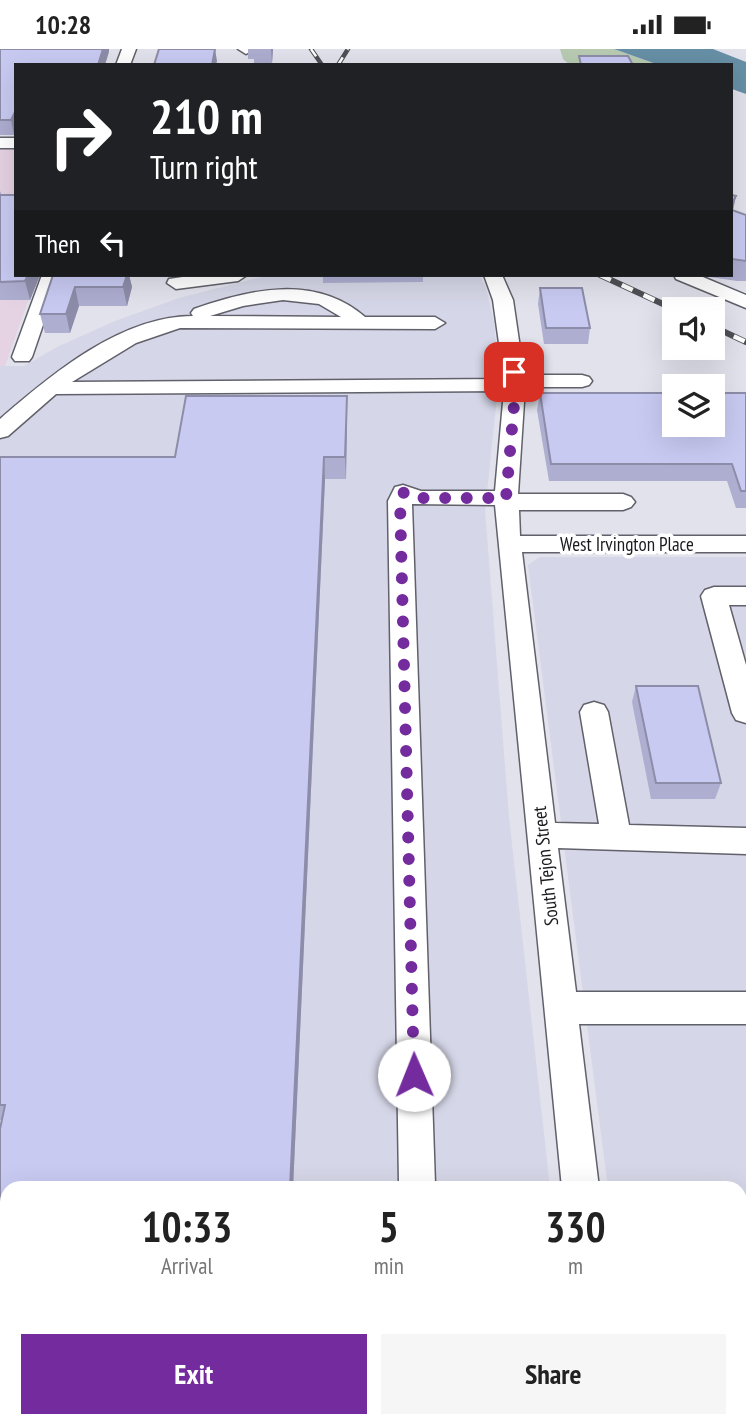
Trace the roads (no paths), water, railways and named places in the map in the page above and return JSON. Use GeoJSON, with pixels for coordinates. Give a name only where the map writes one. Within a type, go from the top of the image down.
{"type":"FeatureCollection","features":[{"type":"Feature","properties":{"kind":"street"},"geometry":{"type":"LineString","coordinates":[[22,358],[50,277]]}},
{"type":"Feature","properties":{"kind":"street"},"geometry":{"type":"LineString","coordinates":[[170,323],[176,279],[207,277]]}},
{"type":"Feature","properties":{"kind":"street"},"geometry":{"type":"LineString","coordinates":[[265,277],[300,294],[338,305],[359,321]]}},
{"type":"Feature","properties":{"kind":"street","name":"South Tejon Street"},"geometry":{"type":"LineString","coordinates":[[494,277],[503,300],[515,383],[506,500],[509,544],[580,1181]]}},
{"type":"Feature","properties":{"kind":"street"},"geometry":{"type":"LineString","coordinates":[[688,277],[746,302]]}},
{"type":"Feature","properties":{"kind":"street"},"geometry":{"type":"LineString","coordinates":[[0,431],[28,405],[108,349],[170,323],[226,305],[262,297],[300,294]]}},
{"type":"Feature","properties":{"kind":"street"},"geometry":{"type":"LineString","coordinates":[[170,323],[435,323]]}},
{"type":"Feature","properties":{"kind":"street"},"geometry":{"type":"LineString","coordinates":[[52,389],[582,381]]}},
{"type":"Feature","properties":{"kind":"street"},"geometry":{"type":"LineString","coordinates":[[417,1181],[400,501],[404,492],[418,498],[623,502]]}},
{"type":"Feature","properties":{"kind":"street","name":"West Irvington Place"},"geometry":{"type":"LineString","coordinates":[[509,544],[746,544]]}},
{"type":"Feature","properties":{"kind":"street"},"geometry":{"type":"LineString","coordinates":[[746,596],[714,596],[746,713]]}},
{"type":"Feature","properties":{"kind":"street"},"geometry":{"type":"LineString","coordinates":[[594,712],[616,837]]}},
{"type":"Feature","properties":{"kind":"street"},"geometry":{"type":"LineString","coordinates":[[541,835],[746,841]]}},
{"type":"Feature","properties":{"kind":"street"},"geometry":{"type":"LineString","coordinates":[[561,1008],[746,1008]]}},
{"type":"Feature","properties":{"kind":"water"},"geometry":{"type":"Polygon","coordinates":[[[614,49],[713,49],[746,62],[746,94],[733,89],[733,63],[653,63],[614,49]]]}},
{"type":"Feature","properties":{"kind":"railway"},"geometry":{"type":"LineString","coordinates":[[311,49],[321,63]]}},
{"type":"Feature","properties":{"kind":"railway"},"geometry":{"type":"LineString","coordinates":[[339,63],[348,49]]}},
{"type":"Feature","properties":{"kind":"railway"},"geometry":{"type":"LineString","coordinates":[[604,277],[662,304]]}},
{"type":"Feature","properties":{"kind":"railway"},"geometry":{"type":"LineString","coordinates":[[725,332],[746,342]]}}]}
